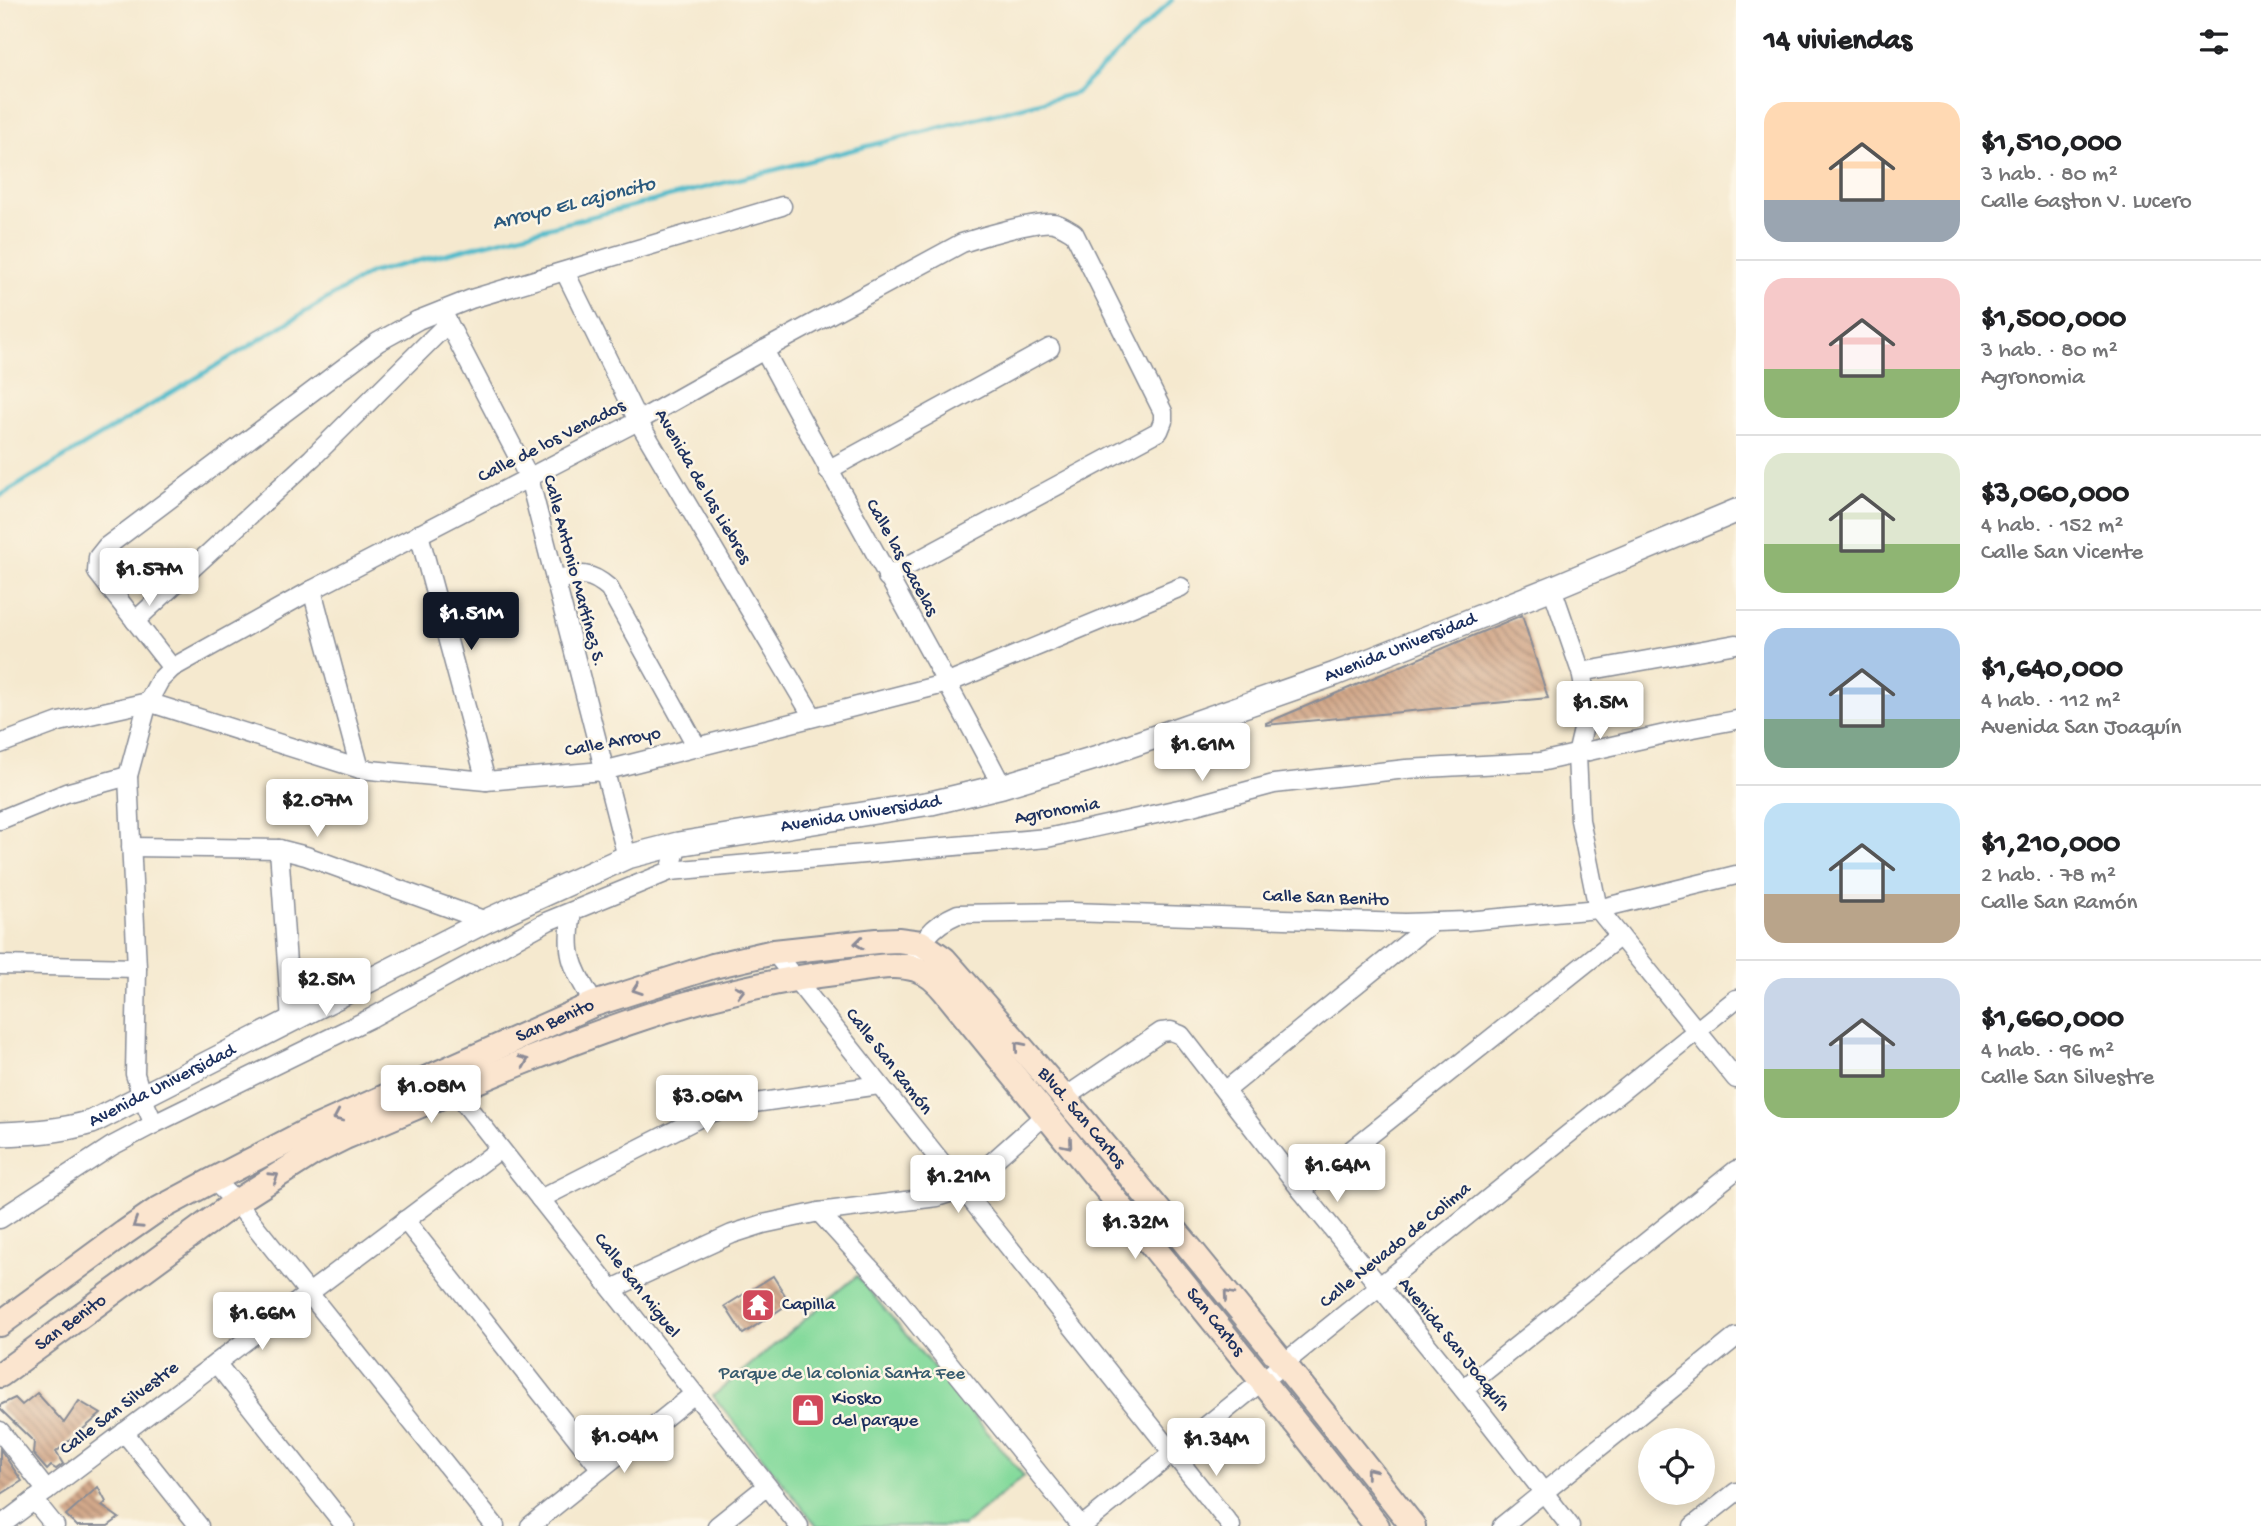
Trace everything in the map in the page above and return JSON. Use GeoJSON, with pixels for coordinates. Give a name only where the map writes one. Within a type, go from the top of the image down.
{"type":"FeatureCollection","features":[{"type":"Feature","properties":{"kind":"main road","name":"San Benito"},"geometry":{"type":"LineString","coordinates":[[0,1324],[158,1210],[213,1180],[303,1133],[594,1004],[713,966],[774,952],[877,941],[924,944]]}},
{"type":"Feature","properties":{"kind":"main road","name":"Blvd. San Carlos"},"geometry":{"type":"LineString","coordinates":[[924,944],[944,959],[1064,1098],[1284,1363],[1413,1526]]}},
{"type":"Feature","properties":{"kind":"main road","name":"San Benito"},"geometry":{"type":"LineString","coordinates":[[0,1375],[236,1202],[302,1160],[345,1137],[571,1042],[658,1012],[794,977],[886,967],[910,968]]}},
{"type":"Feature","properties":{"kind":"main road","name":"San Carlos"},"geometry":{"type":"LineString","coordinates":[[910,968],[937,981],[1263,1380],[1377,1526]]}},
{"type":"Feature","properties":{"kind":"street"},"geometry":{"type":"LineString","coordinates":[[135,621],[312,458],[445,317],[471,299],[782,206]]}},
{"type":"Feature","properties":{"kind":"street","name":"Calle de los Venados"},"geometry":{"type":"LineString","coordinates":[[154,1124],[135,1074],[137,968],[128,776],[148,702],[160,680],[172,668],[312,590],[638,421],[764,349],[962,243],[987,234],[1051,222],[1063,225],[1074,233],[1164,412],[1159,431],[887,577]]}},
{"type":"Feature","properties":{"kind":"street","name":"Avenida de las Liebres"},"geometry":{"type":"LineString","coordinates":[[565,272],[638,421],[813,718]]}},
{"type":"Feature","properties":{"kind":"street"},"geometry":{"type":"LineString","coordinates":[[172,668],[97,572],[98,557],[106,547],[377,342],[418,320],[445,317]]}},
{"type":"Feature","properties":{"kind":"street","name":"Calle Antonio Martínez S."},"geometry":{"type":"LineString","coordinates":[[445,317],[528,478],[626,857]]}},
{"type":"Feature","properties":{"kind":"street"},"geometry":{"type":"LineString","coordinates":[[828,470],[1049,348]]}},
{"type":"Feature","properties":{"kind":"street","name":"Calle las Gacelas"},"geometry":{"type":"LineString","coordinates":[[764,349],[1002,786]]}},
{"type":"Feature","properties":{"kind":"street","name":"Avenida Universidad"},"geometry":{"type":"LineString","coordinates":[[0,1134],[68,1129],[92,1122],[486,921],[626,857],[678,844],[931,803],[1098,758],[1335,674],[1736,511]]}},
{"type":"Feature","properties":{"kind":"street"},"geometry":{"type":"LineString","coordinates":[[419,534],[486,781]]}},
{"type":"Feature","properties":{"kind":"street"},"geometry":{"type":"LineString","coordinates":[[555,581],[590,574],[609,588],[697,747]]}},
{"type":"Feature","properties":{"kind":"street","name":"Calle Arroyo"},"geometry":{"type":"LineString","coordinates":[[0,744],[59,722],[148,702],[360,768],[486,781],[603,771],[948,683],[1181,587]]}},
{"type":"Feature","properties":{"kind":"street"},"geometry":{"type":"LineString","coordinates":[[1552,588],[1581,672],[1586,697],[1585,721],[1577,755],[1582,841],[1598,909],[1736,1079]]}},
{"type":"Feature","properties":{"kind":"street"},"geometry":{"type":"LineString","coordinates":[[312,590],[360,768]]}},
{"type":"Feature","properties":{"kind":"street"},"geometry":{"type":"LineString","coordinates":[[1581,672],[1736,644]]}},
{"type":"Feature","properties":{"kind":"street","name":"Agronomia"},"geometry":{"type":"LineString","coordinates":[[670,871],[1037,839],[1188,807],[1274,784],[1406,769],[1540,762],[1736,720]]}},
{"type":"Feature","properties":{"kind":"street"},"geometry":{"type":"LineString","coordinates":[[0,820],[66,793],[128,776]]}},
{"type":"Feature","properties":{"kind":"street"},"geometry":{"type":"LineString","coordinates":[[0,1219],[112,1146],[154,1124],[371,1018],[528,931],[670,871],[678,844]]}},
{"type":"Feature","properties":{"kind":"street"},"geometry":{"type":"LineString","coordinates":[[131,847],[279,849],[306,856],[486,921]]}},
{"type":"Feature","properties":{"kind":"street"},"geometry":{"type":"LineString","coordinates":[[279,849],[291,1021]]}},
{"type":"Feature","properties":{"kind":"street","name":"Calle San Benito"},"geometry":{"type":"LineString","coordinates":[[924,944],[938,925],[958,914],[1071,912],[1433,922],[1598,909],[1736,875]]}},
{"type":"Feature","properties":{"kind":"street"},"geometry":{"type":"LineString","coordinates":[[572,912],[569,954],[594,1004]]}},
{"type":"Feature","properties":{"kind":"street"},"geometry":{"type":"LineString","coordinates":[[1225,1091],[1433,922]]}},
{"type":"Feature","properties":{"kind":"street"},"geometry":{"type":"LineString","coordinates":[[1301,1190],[1620,936]]}},
{"type":"Feature","properties":{"kind":"street"},"geometry":{"type":"LineString","coordinates":[[910,968],[924,944]]}},
{"type":"Feature","properties":{"kind":"street","name":"Calle San Ramón"},"geometry":{"type":"LineString","coordinates":[[774,952],[1231,1526]]}},
{"type":"Feature","properties":{"kind":"street"},"geometry":{"type":"LineString","coordinates":[[0,965],[137,968]]}},
{"type":"Feature","properties":{"kind":"street","name":"Calle Nevado de Colima"},"geometry":{"type":"LineString","coordinates":[[1081,1526],[1736,999]]}},
{"type":"Feature","properties":{"kind":"street","name":"Avenida San Joaquín"},"geometry":{"type":"LineString","coordinates":[[1064,1098],[1161,1032],[1171,1031],[1181,1035],[1301,1190],[1570,1526]]}},
{"type":"Feature","properties":{"kind":"street","name":"Calle San Miguel"},"geometry":{"type":"LineString","coordinates":[[439,1072],[799,1526]]}},
{"type":"Feature","properties":{"kind":"street"},"geometry":{"type":"LineString","coordinates":[[540,1199],[707,1114],[734,1106],[879,1085]]}},
{"type":"Feature","properties":{"kind":"street"},"geometry":{"type":"LineString","coordinates":[[612,1289],[733,1234],[762,1224],[819,1212],[937,1197],[962,1189],[1045,1115]]}},
{"type":"Feature","properties":{"kind":"street","name":"Calle San Silvestre"},"geometry":{"type":"LineString","coordinates":[[0,1526],[500,1149]]}},
{"type":"Feature","properties":{"kind":"street"},"geometry":{"type":"LineString","coordinates":[[1463,1389],[1736,1170]]}},
{"type":"Feature","properties":{"kind":"street"},"geometry":{"type":"LineString","coordinates":[[213,1180],[236,1202],[495,1526]]}},
{"type":"Feature","properties":{"kind":"street"},"geometry":{"type":"LineString","coordinates":[[819,1212],[889,1289],[1081,1526]]}},
{"type":"Feature","properties":{"kind":"street"},"geometry":{"type":"LineString","coordinates":[[405,1220],[601,1469]]}},
{"type":"Feature","properties":{"kind":"street"},"geometry":{"type":"LineString","coordinates":[[1502,1526],[1736,1337]]}},
{"type":"Feature","properties":{"kind":"street"},"geometry":{"type":"LineString","coordinates":[[216,1363],[345,1526]]}},
{"type":"Feature","properties":{"kind":"street"},"geometry":{"type":"LineString","coordinates":[[530,1526],[694,1394]]}},
{"type":"Feature","properties":{"kind":"street"},"geometry":{"type":"LineString","coordinates":[[0,1431],[40,1495],[55,1526]]}},
{"type":"Feature","properties":{"kind":"street"},"geometry":{"type":"LineString","coordinates":[[124,1432],[199,1526]]}},
{"type":"Feature","properties":{"kind":"street"},"geometry":{"type":"LineString","coordinates":[[717,1526],[767,1486]]}},
{"type":"Feature","properties":{"kind":"street"},"geometry":{"type":"LineString","coordinates":[[1693,1526],[1736,1492]]}},
{"type":"Feature","properties":{"kind":"green space","name":"Parque de la colonia Santa Fee"},"geometry":{"type":"Polygon","coordinates":[[[857,1276],[1024,1476],[963,1526],[817,1526],[713,1396],[857,1276]]]}},
{"type":"Feature","properties":{"kind":"building"},"geometry":{"type":"Polygon","coordinates":[[[1522,615],[1548,698],[1266,725],[1266,723],[1522,615]]]}},
{"type":"Feature","properties":{"kind":"building","name":"Capilla"},"geometry":{"type":"Polygon","coordinates":[[[773,1276],[790,1303],[743,1334],[725,1306],[773,1276]]]}},
{"type":"Feature","properties":{"kind":"building"},"geometry":{"type":"Polygon","coordinates":[[[37,1393],[64,1423],[79,1401],[101,1414],[56,1452],[63,1464],[56,1469],[51,1466],[47,1470],[33,1454],[34,1442],[0,1409],[0,1405],[15,1398],[22,1405],[37,1393]]]}},
{"type":"Feature","properties":{"kind":"building"},"geometry":{"type":"Polygon","coordinates":[[[0,1449],[22,1481],[0,1495],[0,1449]]]}},
{"type":"Feature","properties":{"kind":"building"},"geometry":{"type":"Polygon","coordinates":[[[98,1487],[106,1502],[102,1506],[119,1518],[108,1526],[77,1526],[66,1515],[98,1487]]]}},
{"type":"Feature","properties":{"kind":"waterway","name":"Arroyo EL cajoncito"},"geometry":{"type":"LineString","coordinates":[[0,496],[370,273],[1076,93],[1172,0]]}},
{"type":"Feature","properties":{"kind":"place","name":"Capilla"},"geometry":{"type":"Point","coordinates":[758,1305]}},
{"type":"Feature","properties":{"kind":"place","name":"Kiosko del parque"},"geometry":{"type":"Point","coordinates":[808,1410]}}]}
